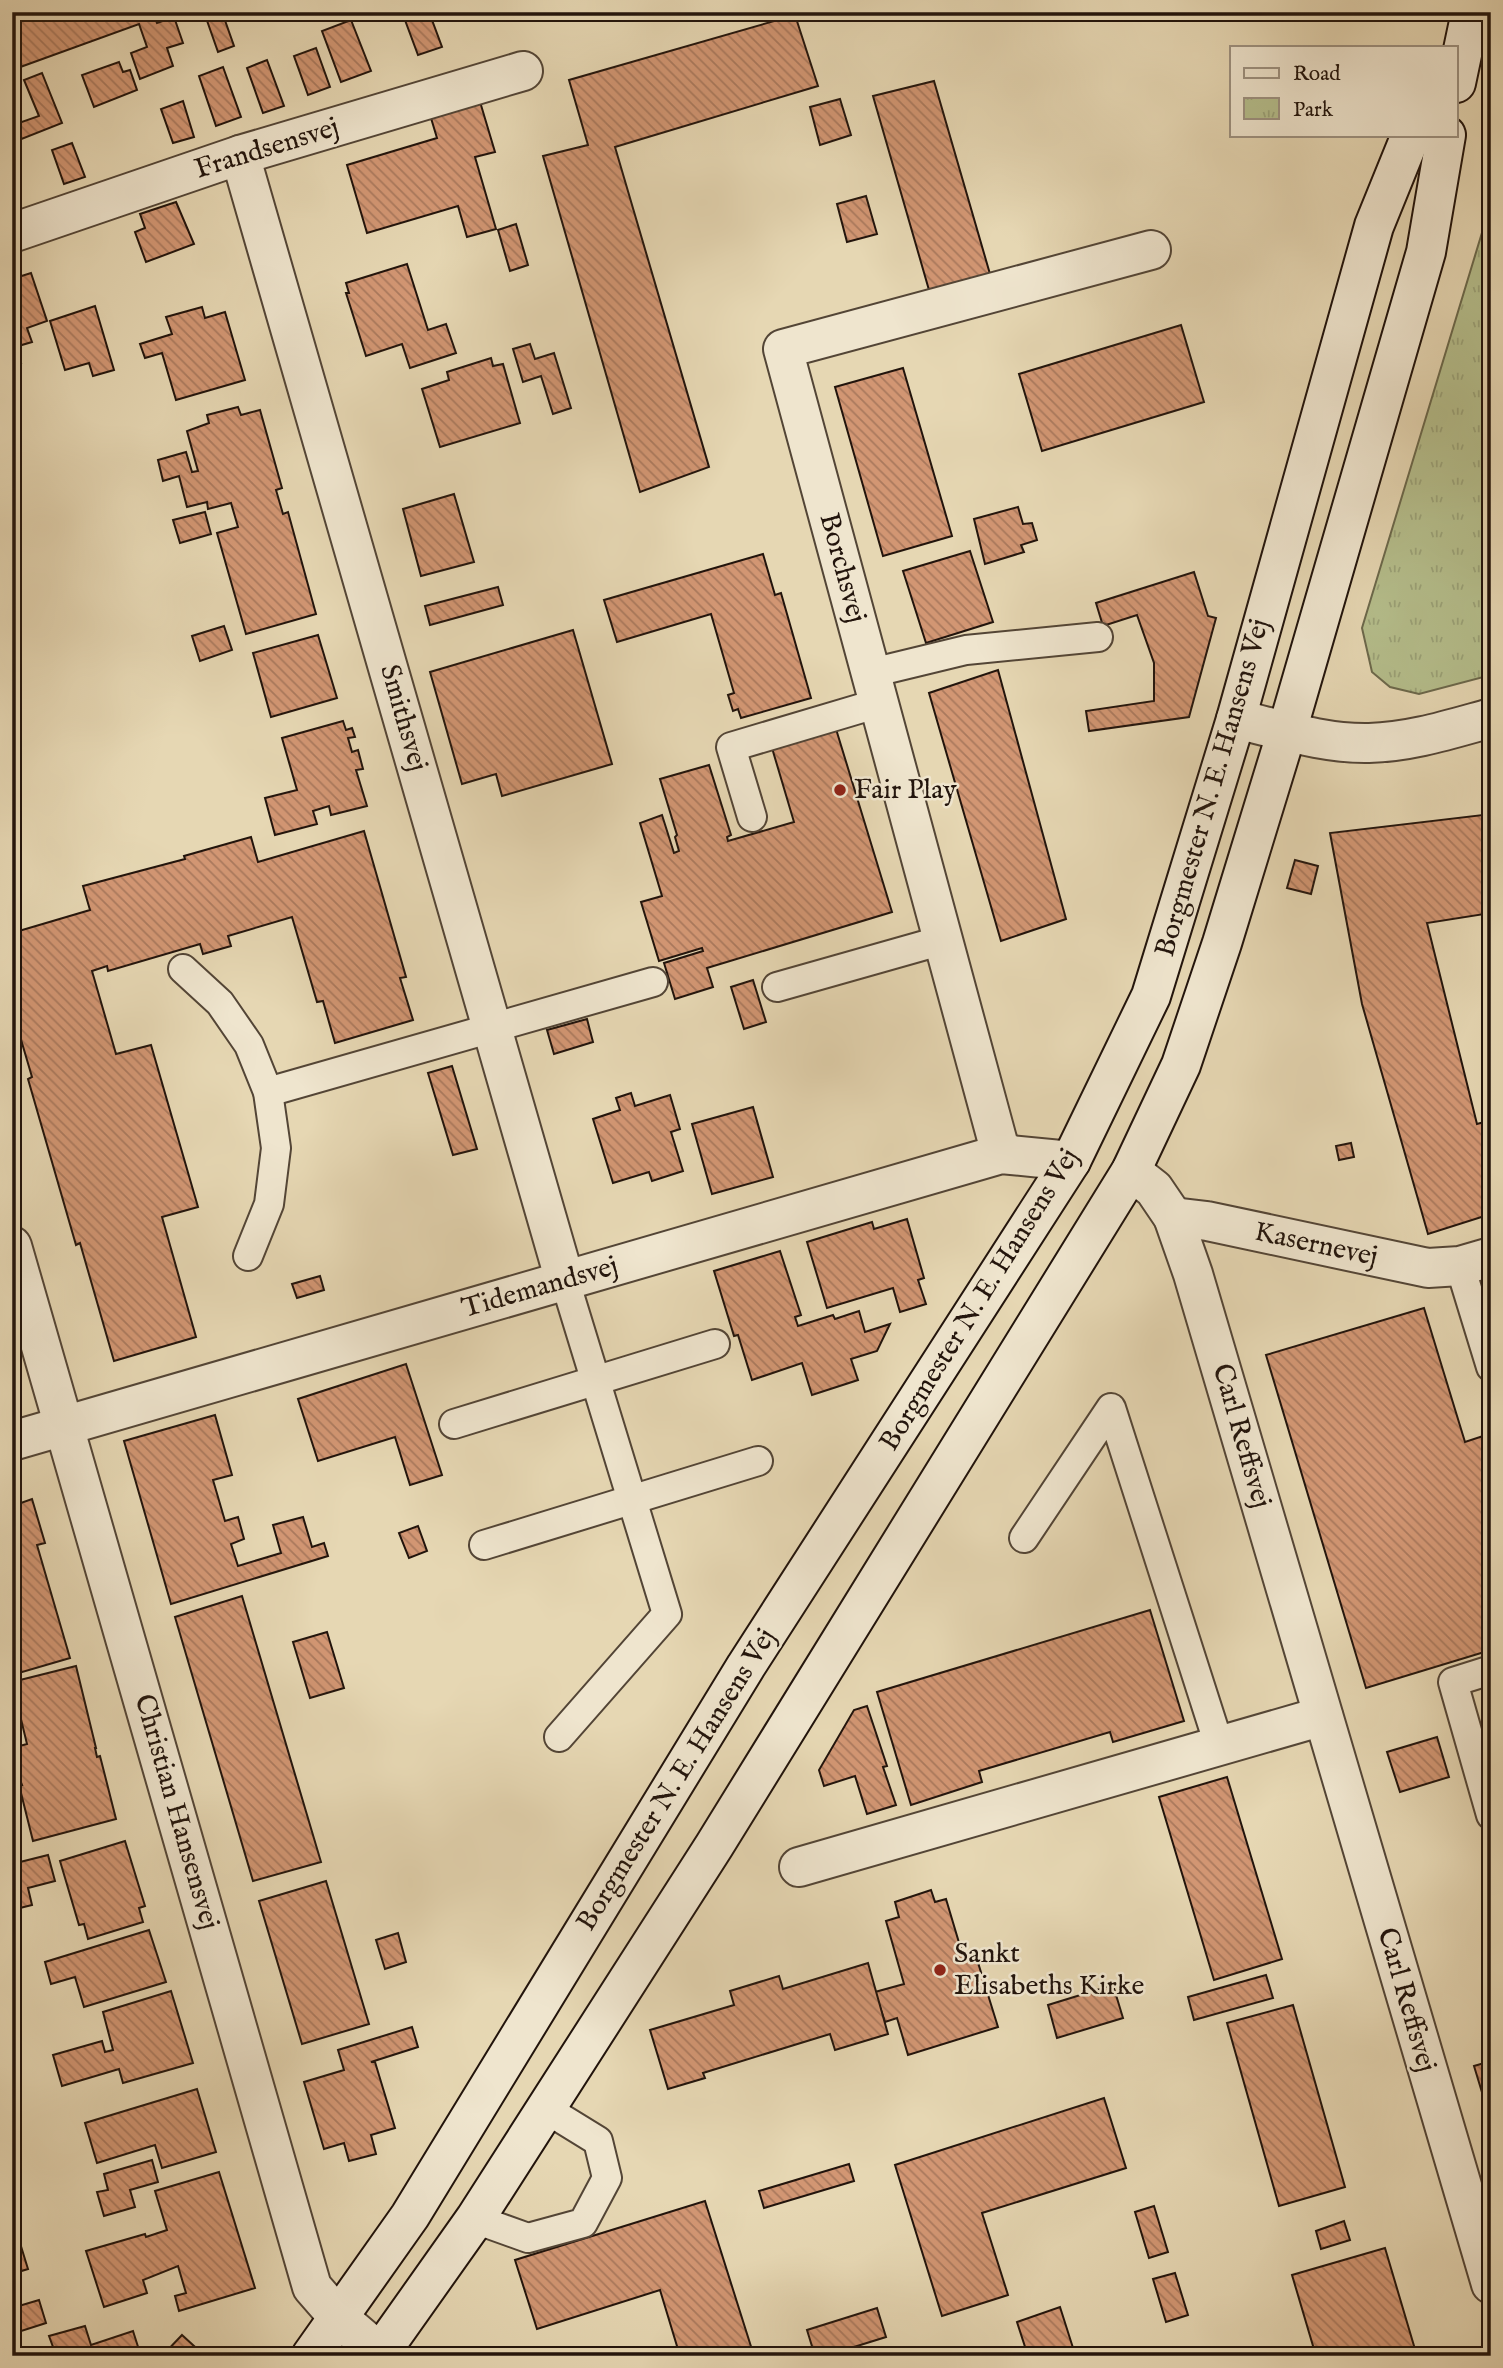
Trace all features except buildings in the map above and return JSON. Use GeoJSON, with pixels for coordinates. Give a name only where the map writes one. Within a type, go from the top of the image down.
{"type":"FeatureCollection","features":[{"type":"Feature","properties":{"kind":"street"},"geometry":{"type":"LineString","coordinates":[[1447,46],[1462,12]]}},
{"type":"Feature","properties":{"kind":"street"},"geometry":{"type":"LineString","coordinates":[[1458,74],[1471,12]]}},
{"type":"Feature","properties":{"kind":"street","name":"Frandsensvej"},"geometry":{"type":"LineString","coordinates":[[12,233],[240,155],[523,71]]}},
{"type":"Feature","properties":{"kind":"street","name":"Borgmester N. E. Hansens Vej"},"geometry":{"type":"LineString","coordinates":[[311,2356],[410,2216],[746,1666],[1071,1161],[1151,996],[1236,719],[1374,226],[1411,136]]}},
{"type":"Feature","properties":{"kind":"street","name":"Borgmester N. E. Hansens Vej"},"geometry":{"type":"LineString","coordinates":[[379,2354],[475,2219],[714,1846],[1131,1171],[1181,1065],[1287,731],[1426,252],[1446,136]]}},
{"type":"Feature","properties":{"kind":"street","name":"Smithsvej"},"geometry":{"type":"LineString","coordinates":[[240,155],[565,1281]]}},
{"type":"Feature","properties":{"kind":"street","name":"Borchsvej"},"geometry":{"type":"LineString","coordinates":[[1001,1154],[783,349],[1151,250]]}},
{"type":"Feature","properties":{"kind":"street"},"geometry":{"type":"LineString","coordinates":[[1236,719],[1328,740],[1367,743],[1398,741],[1491,719]]}},
{"type":"Feature","properties":{"kind":"street","name":"Tidemandsvej"},"geometry":{"type":"LineString","coordinates":[[12,1441],[1001,1154],[1071,1161],[1131,1171]]}},
{"type":"Feature","properties":{"kind":"street","name":"Carl Reffsvej"},"geometry":{"type":"LineString","coordinates":[[1131,1171],[1154,1189],[1173,1217],[1194,1274],[1491,2284]]}},
{"type":"Feature","properties":{"kind":"street","name":"Kasernevej"},"geometry":{"type":"LineString","coordinates":[[1173,1217],[1207,1221],[1428,1268],[1475,1262]]}},
{"type":"Feature","properties":{"kind":"street","name":"Christian Hansensvej"},"geometry":{"type":"LineString","coordinates":[[12,1246],[312,2287],[339,2318],[379,2354]]}},
{"type":"Feature","properties":{"kind":"street"},"geometry":{"type":"LineString","coordinates":[[799,1867],[1322,1716]]}},
{"type":"Feature","properties":{"kind":"lane"},"geometry":{"type":"LineString","coordinates":[[752,817],[731,747],[966,650],[1098,637]]}},
{"type":"Feature","properties":{"kind":"lane"},"geometry":{"type":"LineString","coordinates":[[777,986],[943,940]]}},
{"type":"Feature","properties":{"kind":"lane"},"geometry":{"type":"LineString","coordinates":[[183,969],[220,1003],[242,1034],[268,1092],[276,1148],[269,1204],[248,1256]]}},
{"type":"Feature","properties":{"kind":"lane"},"geometry":{"type":"LineString","coordinates":[[268,1092],[653,982]]}},
{"type":"Feature","properties":{"kind":"lane","name":"Kasernevej"},"geometry":{"type":"LineString","coordinates":[[1475,1262],[1491,1367]]}},
{"type":"Feature","properties":{"kind":"lane"},"geometry":{"type":"LineString","coordinates":[[559,1737],[667,1614],[565,1281]]}},
{"type":"Feature","properties":{"kind":"lane"},"geometry":{"type":"LineString","coordinates":[[454,1423],[715,1344]]}},
{"type":"Feature","properties":{"kind":"lane"},"geometry":{"type":"LineString","coordinates":[[1024,1538],[1111,1408],[1219,1745]]}},
{"type":"Feature","properties":{"kind":"lane"},"geometry":{"type":"LineString","coordinates":[[484,1545],[758,1461]]}},
{"type":"Feature","properties":{"kind":"lane"},"geometry":{"type":"LineString","coordinates":[[1491,1670],[1453,1682],[1491,1815]]}},
{"type":"Feature","properties":{"kind":"lane"},"geometry":{"type":"LineString","coordinates":[[475,2219],[528,2238],[583,2223],[607,2178],[598,2141],[546,2109]]}},
{"type":"Feature","properties":{"kind":"green space"},"geometry":{"type":"Polygon","coordinates":[[[1491,203],[1491,675],[1419,694],[1390,687],[1372,672],[1362,628],[1491,203]]]}},
{"type":"Feature","properties":{"kind":"place","name":"Fair Play"},"geometry":{"type":"Point","coordinates":[840,790]}},
{"type":"Feature","properties":{"kind":"place","name":"Sankt Elisabeths Kirke"},"geometry":{"type":"Point","coordinates":[940,1970]}}]}
